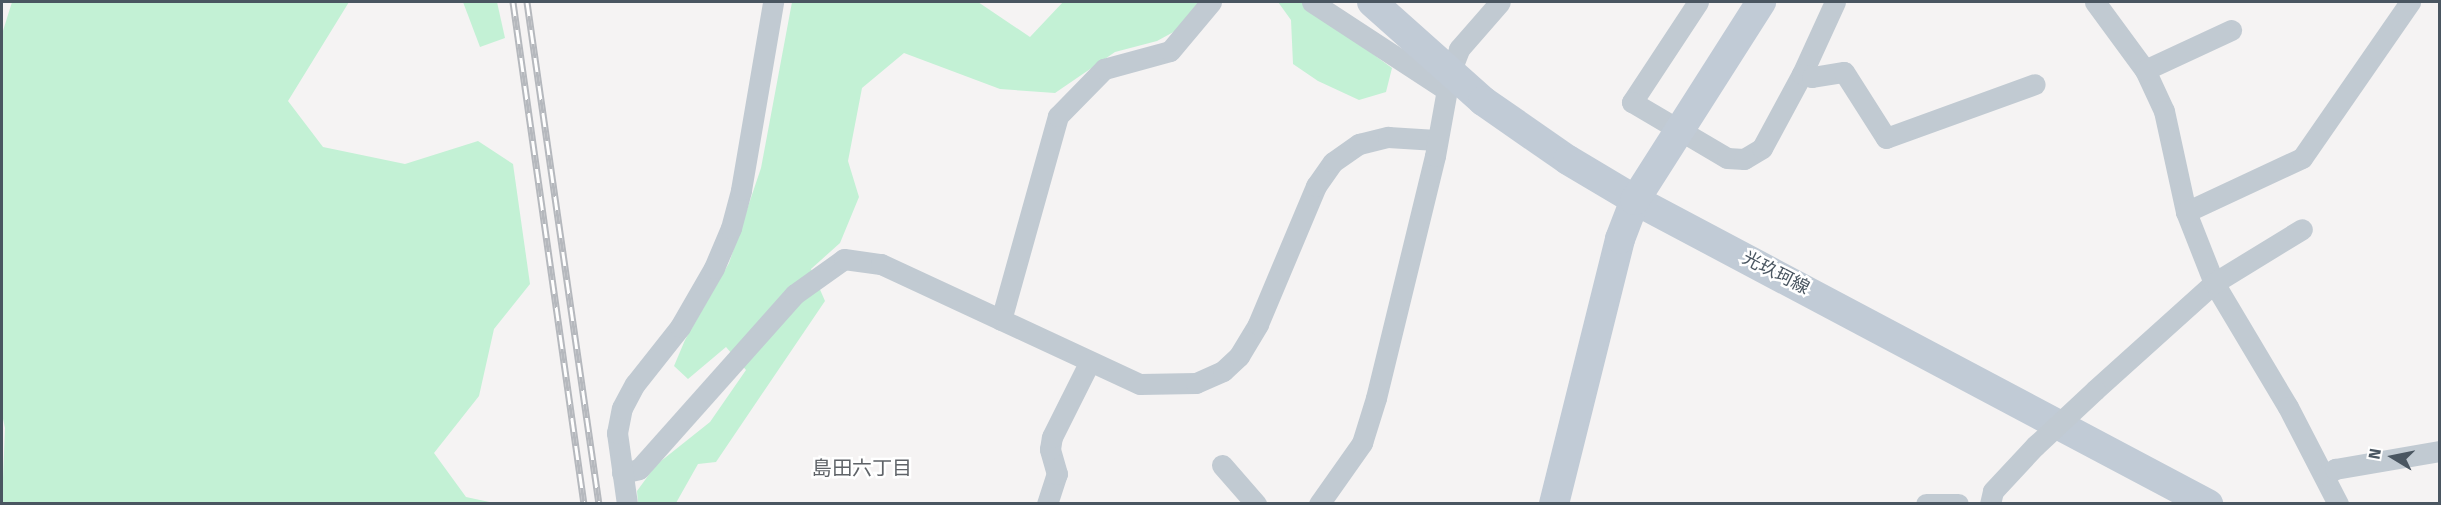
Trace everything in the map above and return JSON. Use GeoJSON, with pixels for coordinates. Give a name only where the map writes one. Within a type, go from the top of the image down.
{"type":"FeatureCollection","features":[{"type":"Feature","properties":{"kind":"main road","name":"光玖珂線"},"geometry":{"type":"LineString","coordinates":[[1372,2],[1447,81],[1514,126],[1635,200],[2208,504]]}},
{"type":"Feature","properties":{"kind":"main road"},"geometry":{"type":"LineString","coordinates":[[1554,504],[1618,249],[1635,200],[1677,130],[1761,2]]}},
{"type":"Feature","properties":{"kind":"street"},"geometry":{"type":"LineString","coordinates":[[627,504],[616,433],[622,408],[635,384],[680,327],[714,268],[730,228],[741,190],[772,2]]}},
{"type":"Feature","properties":{"kind":"street"},"geometry":{"type":"LineString","coordinates":[[1001,320],[1058,116],[1104,69],[1170,51],[1211,2]]}},
{"type":"Feature","properties":{"kind":"street"},"geometry":{"type":"LineString","coordinates":[[1312,2],[1447,81]]}},
{"type":"Feature","properties":{"kind":"street"},"geometry":{"type":"LineString","coordinates":[[1319,504],[1362,443],[1436,156],[1436,140],[1447,81],[1459,49],[1500,2]]}},
{"type":"Feature","properties":{"kind":"street"},"geometry":{"type":"LineString","coordinates":[[1698,2],[1632,102],[1726,158],[1744,159],[1762,148],[1802,74],[1835,2]]}},
{"type":"Feature","properties":{"kind":"street"},"geometry":{"type":"LineString","coordinates":[[2095,2],[2145,70],[2164,111],[2186,212],[2214,283],[2326,475],[2338,504]]}},
{"type":"Feature","properties":{"kind":"street"},"geometry":{"type":"LineString","coordinates":[[2186,212],[2302,158],[2410,2]]}},
{"type":"Feature","properties":{"kind":"street"},"geometry":{"type":"LineString","coordinates":[[2145,70],[2231,30]]}},
{"type":"Feature","properties":{"kind":"street"},"geometry":{"type":"LineString","coordinates":[[1802,74],[1812,77],[1844,72],[1886,138],[2035,84]]}},
{"type":"Feature","properties":{"kind":"street"},"geometry":{"type":"LineString","coordinates":[[622,473],[639,469],[795,294],[844,259],[881,264],[1089,363],[1140,384],[1168,386],[1196,384],[1223,371],[1239,356],[1258,324],[1316,186],[1333,162],[1359,144],[1388,137],[1436,140]]}},
{"type":"Feature","properties":{"kind":"street"},"geometry":{"type":"LineString","coordinates":[[1990,504],[1997,485],[2035,446],[2214,283],[2302,229]]}},
{"type":"Feature","properties":{"kind":"street"},"geometry":{"type":"LineString","coordinates":[[1047,504],[1057,474],[1050,449],[1052,437],[1089,363]]}},
{"type":"Feature","properties":{"kind":"street"},"geometry":{"type":"LineString","coordinates":[[2326,475],[2335,469],[2439,451]]}},
{"type":"Feature","properties":{"kind":"street"},"geometry":{"type":"LineString","coordinates":[[1222,465],[1256,504]]}},
{"type":"Feature","properties":{"kind":"street"},"geometry":{"type":"LineString","coordinates":[[1926,504],[1958,504]]}},
{"type":"Feature","properties":{"kind":"green space"},"geometry":{"type":"Polygon","coordinates":[[[12,2],[349,2],[288,101],[323,147],[405,164],[478,141],[513,164],[530,284],[494,329],[479,396],[434,453],[466,497],[494,503],[2,503],[5,428],[2,414],[2,34],[12,2]]]}},
{"type":"Feature","properties":{"kind":"green space"},"geometry":{"type":"Polygon","coordinates":[[[463,2],[497,2],[505,38],[480,47],[463,2]]]}},
{"type":"Feature","properties":{"kind":"green space"},"geometry":{"type":"Polygon","coordinates":[[[792,2],[978,2],[1030,37],[1063,2],[1200,2],[1179,29],[1157,41],[1115,52],[1055,93],[1000,89],[904,53],[862,88],[848,161],[859,197],[840,243],[811,269],[825,301],[716,462],[698,464],[676,503],[638,503],[637,491],[656,465],[710,422],[746,370],[726,347],[688,379],[674,366],[685,340],[729,263],[761,168],[792,2]]]}},
{"type":"Feature","properties":{"kind":"green space"},"geometry":{"type":"Polygon","coordinates":[[[1278,2],[1310,2],[1311,9],[1392,68],[1386,92],[1359,100],[1318,81],[1293,64],[1291,20],[1278,2]]]}},
{"type":"Feature","properties":{"kind":"railway"},"geometry":{"type":"LineString","coordinates":[[513,2],[584,504]]}},
{"type":"Feature","properties":{"kind":"railway"},"geometry":{"type":"LineString","coordinates":[[527,2],[599,504]]}},
{"type":"Feature","properties":{"kind":"district","name":"島田六丁目"},"geometry":{"type":"Point","coordinates":[862,468]}}]}
